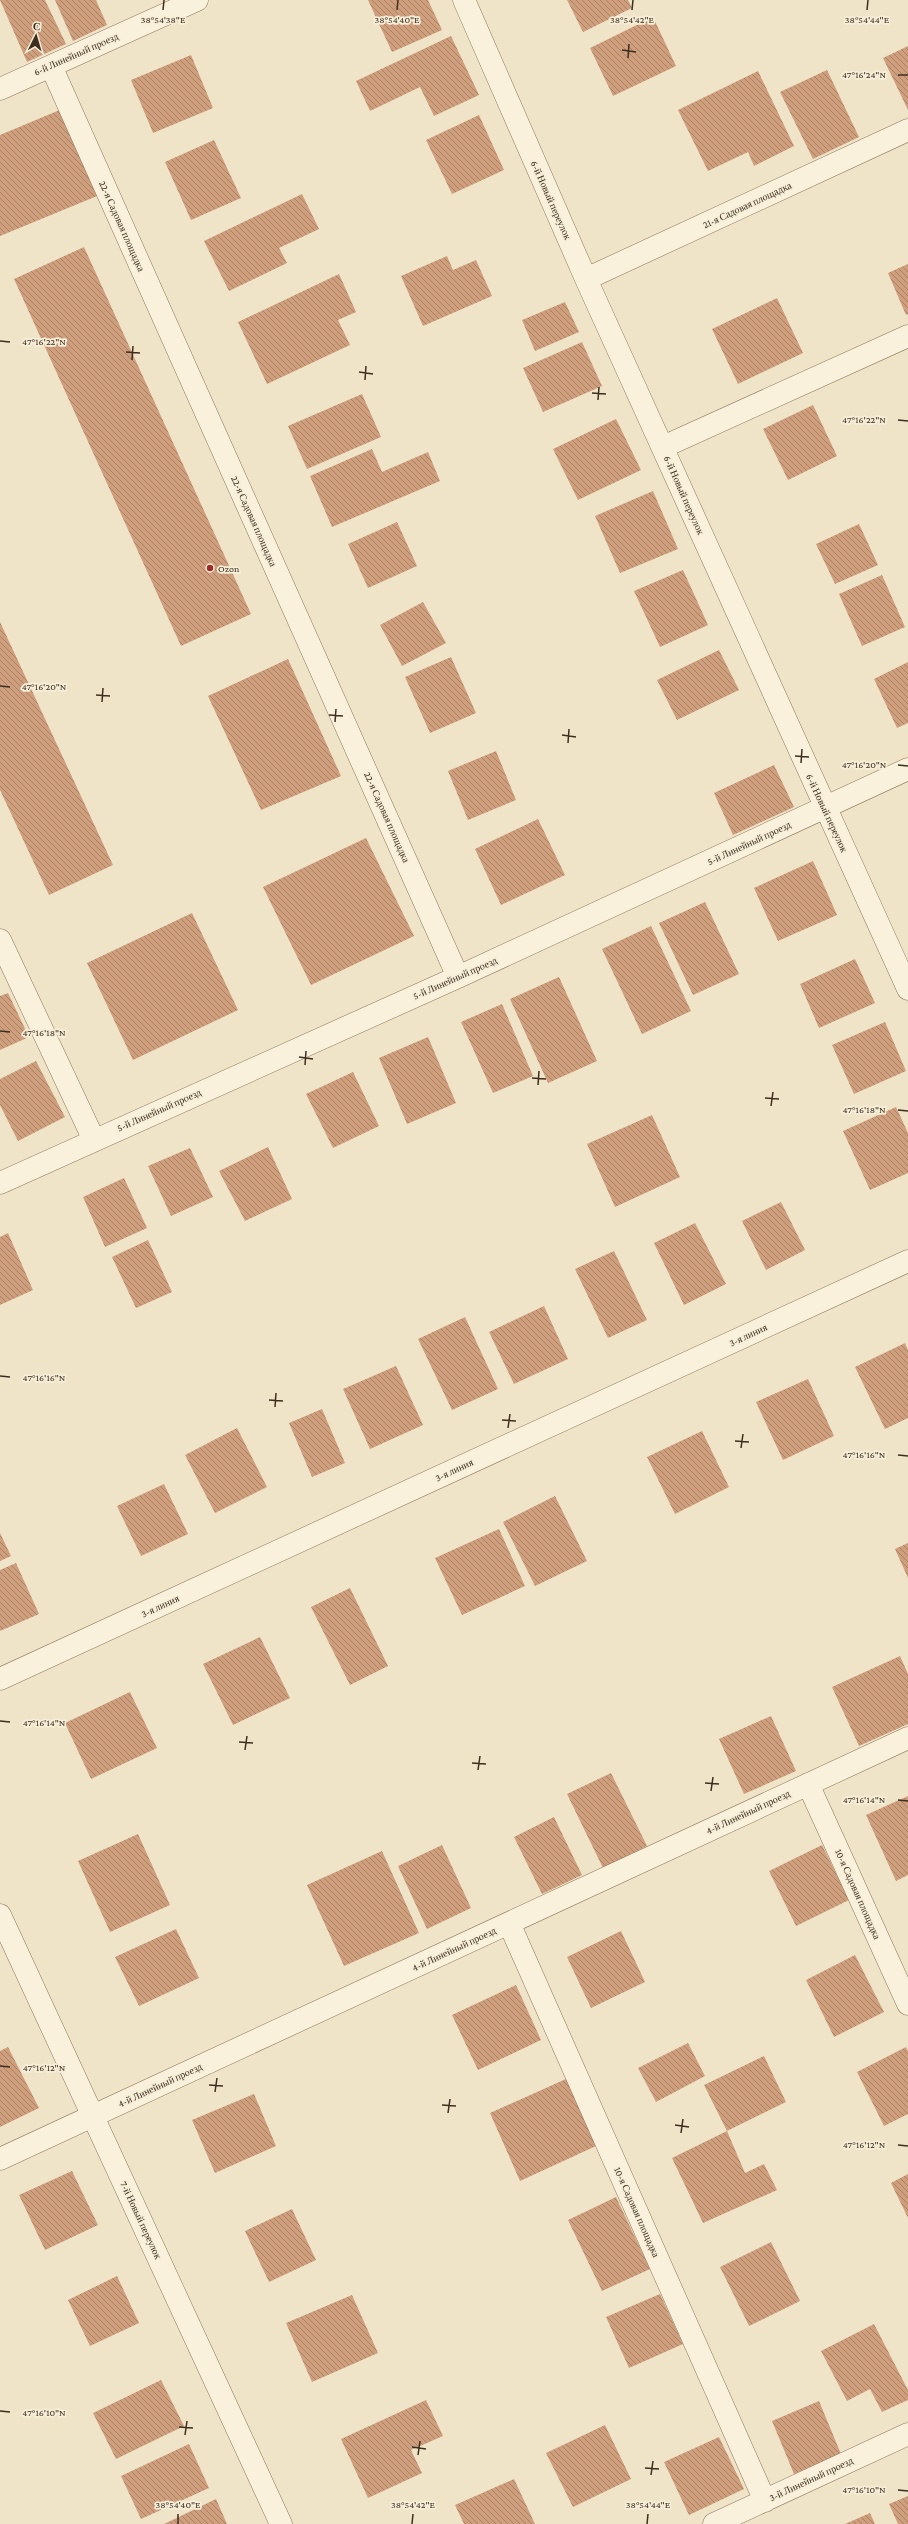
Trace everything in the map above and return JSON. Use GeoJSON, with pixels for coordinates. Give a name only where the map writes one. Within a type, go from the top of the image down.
{"type":"FeatureCollection","features":[{"type":"Feature","properties":{"kind":"street","name":"6-й Линейный проезд"},"geometry":{"type":"LineString","coordinates":[[0,89],[196,0]]}},
{"type":"Feature","properties":{"kind":"street","name":"6-й Новый переулок"},"geometry":{"type":"LineString","coordinates":[[464,0],[586,279],[663,447],[824,808],[908,989]]}},
{"type":"Feature","properties":{"kind":"street","name":"22-я Садовая площадка"},"geometry":{"type":"LineString","coordinates":[[51,66],[458,977]]}},
{"type":"Feature","properties":{"kind":"street","name":"21-я Садовая площадка"},"geometry":{"type":"LineString","coordinates":[[586,279],[908,130]]}},
{"type":"Feature","properties":{"kind":"street"},"geometry":{"type":"LineString","coordinates":[[663,447],[908,336]]}},
{"type":"Feature","properties":{"kind":"street","name":"5-й Линейный проезд"},"geometry":{"type":"LineString","coordinates":[[0,1184],[94,1140],[458,977],[908,769]]}},
{"type":"Feature","properties":{"kind":"street"},"geometry":{"type":"LineString","coordinates":[[0,940],[94,1140]]}},
{"type":"Feature","properties":{"kind":"street","name":"3-я линия"},"geometry":{"type":"LineString","coordinates":[[0,1679],[908,1261]]}},
{"type":"Feature","properties":{"kind":"street","name":"4-й Линейный проезд"},"geometry":{"type":"LineString","coordinates":[[0,2159],[908,1738]]}},
{"type":"Feature","properties":{"kind":"street","name":"10-я Садовая площадка"},"geometry":{"type":"LineString","coordinates":[[808,1784],[908,2004]]}},
{"type":"Feature","properties":{"kind":"street","name":"7-й Новый переулок"},"geometry":{"type":"LineString","coordinates":[[0,1915],[282,2524]]}},
{"type":"Feature","properties":{"kind":"street","name":"10-я Садовая площадка"},"geometry":{"type":"LineString","coordinates":[[510,1923],[765,2501]]}},
{"type":"Feature","properties":{"kind":"street","name":"3-й Линейный проезд"},"geometry":{"type":"LineString","coordinates":[[714,2524],[908,2434]]}},
{"type":"Feature","properties":{"kind":"building"},"geometry":{"type":"Polygon","coordinates":[[[0,0],[45,0],[66,44],[27,62],[0,0]]]}},
{"type":"Feature","properties":{"kind":"building"},"geometry":{"type":"Polygon","coordinates":[[[55,0],[96,0],[107,25],[73,41],[55,0]]]}},
{"type":"Feature","properties":{"kind":"building"},"geometry":{"type":"Polygon","coordinates":[[[368,0],[428,0],[442,30],[392,52],[368,0]]]}},
{"type":"Feature","properties":{"kind":"building"},"geometry":{"type":"Polygon","coordinates":[[[567,0],[628,0],[632,8],[583,32],[567,0]]]}},
{"type":"Feature","properties":{"kind":"building"},"geometry":{"type":"Polygon","coordinates":[[[653,17],[676,66],[613,96],[590,48],[653,17]]]}},
{"type":"Feature","properties":{"kind":"building"},"geometry":{"type":"Polygon","coordinates":[[[451,36],[479,95],[434,116],[420,87],[370,111],[356,81],[451,36]]]}},
{"type":"Feature","properties":{"kind":"building"},"geometry":{"type":"Polygon","coordinates":[[[908,46],[908,110],[883,58],[908,46]]]}},
{"type":"Feature","properties":{"kind":"building"},"geometry":{"type":"Polygon","coordinates":[[[191,55],[213,108],[153,133],[131,80],[191,55]]]}},
{"type":"Feature","properties":{"kind":"building"},"geometry":{"type":"Polygon","coordinates":[[[827,70],[859,137],[813,159],[780,92],[827,70]]]}},
{"type":"Feature","properties":{"kind":"building"},"geometry":{"type":"Polygon","coordinates":[[[758,71],[794,146],[754,166],[748,152],[708,171],[678,110],[758,71]]]}},
{"type":"Feature","properties":{"kind":"building"},"geometry":{"type":"Polygon","coordinates":[[[62,109],[102,194],[0,236],[0,135],[62,109]]]}},
{"type":"Feature","properties":{"kind":"building"},"geometry":{"type":"Polygon","coordinates":[[[479,115],[504,170],[452,194],[426,140],[479,115]]]}},
{"type":"Feature","properties":{"kind":"building"},"geometry":{"type":"Polygon","coordinates":[[[214,140],[241,198],[191,220],[165,162],[214,140]]]}},
{"type":"Feature","properties":{"kind":"building"},"geometry":{"type":"Polygon","coordinates":[[[302,194],[319,229],[279,248],[287,263],[229,291],[204,241],[302,194]]]}},
{"type":"Feature","properties":{"kind":"building"},"geometry":{"type":"Polygon","coordinates":[[[84,247],[251,614],[181,646],[14,279],[84,247]]]}},
{"type":"Feature","properties":{"kind":"building"},"geometry":{"type":"Polygon","coordinates":[[[447,256],[453,270],[476,260],[492,296],[423,326],[401,276],[447,256]]]}},
{"type":"Feature","properties":{"kind":"building"},"geometry":{"type":"Polygon","coordinates":[[[908,264],[908,314],[906,315],[888,273],[908,264]]]}},
{"type":"Feature","properties":{"kind":"building"},"geometry":{"type":"Polygon","coordinates":[[[339,274],[356,312],[338,320],[350,345],[267,384],[238,322],[339,274]]]}},
{"type":"Feature","properties":{"kind":"building"},"geometry":{"type":"Polygon","coordinates":[[[777,298],[803,353],[738,384],[712,329],[777,298]]]}},
{"type":"Feature","properties":{"kind":"building"},"geometry":{"type":"Polygon","coordinates":[[[565,302],[579,332],[535,351],[522,320],[565,302]]]}},
{"type":"Feature","properties":{"kind":"building"},"geometry":{"type":"Polygon","coordinates":[[[582,342],[602,386],[543,412],[523,368],[582,342]]]}},
{"type":"Feature","properties":{"kind":"building"},"geometry":{"type":"Polygon","coordinates":[[[362,394],[381,437],[307,469],[288,426],[362,394]]]}},
{"type":"Feature","properties":{"kind":"building"},"geometry":{"type":"Polygon","coordinates":[[[813,405],[837,456],[788,480],[763,429],[813,405]]]}},
{"type":"Feature","properties":{"kind":"building"},"geometry":{"type":"Polygon","coordinates":[[[616,419],[641,470],[578,500],[553,449],[616,419]]]}},
{"type":"Feature","properties":{"kind":"building"},"geometry":{"type":"Polygon","coordinates":[[[372,449],[382,472],[428,452],[440,481],[332,527],[310,476],[372,449]]]}},
{"type":"Feature","properties":{"kind":"building"},"geometry":{"type":"Polygon","coordinates":[[[653,491],[678,549],[620,573],[595,516],[653,491]]]}},
{"type":"Feature","properties":{"kind":"building"},"geometry":{"type":"Polygon","coordinates":[[[397,522],[417,566],[368,588],[348,544],[397,522]]]}},
{"type":"Feature","properties":{"kind":"building"},"geometry":{"type":"Polygon","coordinates":[[[859,524],[878,565],[835,584],[816,544],[859,524]]]}},
{"type":"Feature","properties":{"kind":"building"},"geometry":{"type":"Polygon","coordinates":[[[683,570],[708,625],[660,647],[634,591],[683,570]]]}},
{"type":"Feature","properties":{"kind":"building"},"geometry":{"type":"Polygon","coordinates":[[[882,575],[905,627],[862,646],[839,594],[882,575]]]}},
{"type":"Feature","properties":{"kind":"building"},"geometry":{"type":"Polygon","coordinates":[[[423,602],[446,643],[402,666],[380,625],[423,602]]]}},
{"type":"Feature","properties":{"kind":"building"},"geometry":{"type":"Polygon","coordinates":[[[0,622],[113,865],[49,895],[0,790],[0,622]]]}},
{"type":"Feature","properties":{"kind":"building"},"geometry":{"type":"Polygon","coordinates":[[[719,650],[739,690],[677,720],[657,680],[719,650]]]}},
{"type":"Feature","properties":{"kind":"building"},"geometry":{"type":"Polygon","coordinates":[[[451,657],[476,713],[430,733],[405,677],[451,657]]]}},
{"type":"Feature","properties":{"kind":"building"},"geometry":{"type":"Polygon","coordinates":[[[288,659],[341,776],[261,810],[208,696],[288,659]]]}},
{"type":"Feature","properties":{"kind":"building"},"geometry":{"type":"Polygon","coordinates":[[[908,662],[908,723],[897,728],[874,679],[908,662]]]}},
{"type":"Feature","properties":{"kind":"building"},"geometry":{"type":"Polygon","coordinates":[[[496,751],[516,800],[468,820],[448,771],[496,751]]]}},
{"type":"Feature","properties":{"kind":"building"},"geometry":{"type":"Polygon","coordinates":[[[774,765],[794,807],[733,835],[714,793],[774,765]]]}},
{"type":"Feature","properties":{"kind":"building"},"geometry":{"type":"Polygon","coordinates":[[[538,819],[565,875],[501,905],[475,849],[538,819]]]}},
{"type":"Feature","properties":{"kind":"building"},"geometry":{"type":"Polygon","coordinates":[[[366,838],[414,936],[311,985],[263,887],[366,838]]]}},
{"type":"Feature","properties":{"kind":"building"},"geometry":{"type":"Polygon","coordinates":[[[813,861],[837,915],[778,941],[754,888],[813,861]]]}},
{"type":"Feature","properties":{"kind":"building"},"geometry":{"type":"Polygon","coordinates":[[[705,902],[739,974],[693,995],[659,923],[705,902]]]}},
{"type":"Feature","properties":{"kind":"building"},"geometry":{"type":"Polygon","coordinates":[[[192,913],[238,1010],[133,1060],[87,963],[192,913]]]}},
{"type":"Feature","properties":{"kind":"building"},"geometry":{"type":"Polygon","coordinates":[[[651,926],[691,1011],[642,1034],[602,949],[651,926]]]}},
{"type":"Feature","properties":{"kind":"building"},"geometry":{"type":"Polygon","coordinates":[[[855,959],[875,1003],[819,1028],[800,984],[855,959]]]}},
{"type":"Feature","properties":{"kind":"building"},"geometry":{"type":"Polygon","coordinates":[[[559,977],[597,1061],[548,1083],[510,999],[559,977]]]}},
{"type":"Feature","properties":{"kind":"building"},"geometry":{"type":"Polygon","coordinates":[[[8,993],[29,1037],[0,1050],[0,996],[8,993]]]}},
{"type":"Feature","properties":{"kind":"building"},"geometry":{"type":"Polygon","coordinates":[[[502,1004],[533,1076],[493,1093],[461,1022],[502,1004]]]}},
{"type":"Feature","properties":{"kind":"building"},"geometry":{"type":"Polygon","coordinates":[[[885,1022],[906,1071],[854,1094],[832,1045],[885,1022]]]}},
{"type":"Feature","properties":{"kind":"building"},"geometry":{"type":"Polygon","coordinates":[[[428,1037],[456,1103],[407,1124],[379,1058],[428,1037]]]}},
{"type":"Feature","properties":{"kind":"building"},"geometry":{"type":"Polygon","coordinates":[[[36,1061],[65,1117],[18,1141],[0,1105],[0,1079],[36,1061]]]}},
{"type":"Feature","properties":{"kind":"building"},"geometry":{"type":"Polygon","coordinates":[[[353,1072],[379,1126],[333,1148],[306,1094],[353,1072]]]}},
{"type":"Feature","properties":{"kind":"building"},"geometry":{"type":"Polygon","coordinates":[[[896,1107],[908,1133],[908,1173],[870,1190],[843,1131],[896,1107]]]}},
{"type":"Feature","properties":{"kind":"building"},"geometry":{"type":"Polygon","coordinates":[[[652,1115],[680,1177],[615,1207],[587,1144],[652,1115]]]}},
{"type":"Feature","properties":{"kind":"building"},"geometry":{"type":"Polygon","coordinates":[[[268,1147],[292,1199],[245,1221],[219,1171],[268,1147]]]}},
{"type":"Feature","properties":{"kind":"building"},"geometry":{"type":"Polygon","coordinates":[[[190,1148],[213,1197],[171,1216],[148,1166],[190,1148]]]}},
{"type":"Feature","properties":{"kind":"building"},"geometry":{"type":"Polygon","coordinates":[[[124,1178],[147,1228],[105,1247],[83,1197],[124,1178]]]}},
{"type":"Feature","properties":{"kind":"building"},"geometry":{"type":"Polygon","coordinates":[[[781,1202],[805,1250],[766,1270],[742,1221],[781,1202]]]}},
{"type":"Feature","properties":{"kind":"building"},"geometry":{"type":"Polygon","coordinates":[[[695,1223],[726,1284],[684,1305],[654,1243],[695,1223]]]}},
{"type":"Feature","properties":{"kind":"building"},"geometry":{"type":"Polygon","coordinates":[[[8,1233],[33,1290],[0,1305],[0,1237],[8,1233]]]}},
{"type":"Feature","properties":{"kind":"building"},"geometry":{"type":"Polygon","coordinates":[[[148,1240],[172,1292],[136,1308],[112,1257],[148,1240]]]}},
{"type":"Feature","properties":{"kind":"building"},"geometry":{"type":"Polygon","coordinates":[[[614,1251],[647,1320],[608,1338],[575,1269],[614,1251]]]}},
{"type":"Feature","properties":{"kind":"building"},"geometry":{"type":"Polygon","coordinates":[[[544,1306],[568,1359],[514,1384],[489,1332],[544,1306]]]}},
{"type":"Feature","properties":{"kind":"building"},"geometry":{"type":"Polygon","coordinates":[[[465,1317],[498,1389],[452,1410],[418,1339],[465,1317]]]}},
{"type":"Feature","properties":{"kind":"building"},"geometry":{"type":"Polygon","coordinates":[[[905,1343],[908,1350],[908,1418],[885,1429],[855,1367],[905,1343]]]}},
{"type":"Feature","properties":{"kind":"building"},"geometry":{"type":"Polygon","coordinates":[[[396,1366],[423,1425],[370,1449],[343,1389],[396,1366]]]}},
{"type":"Feature","properties":{"kind":"building"},"geometry":{"type":"Polygon","coordinates":[[[808,1379],[834,1436],[783,1460],[756,1402],[808,1379]]]}},
{"type":"Feature","properties":{"kind":"building"},"geometry":{"type":"Polygon","coordinates":[[[322,1409],[345,1463],[312,1477],[289,1423],[322,1409]]]}},
{"type":"Feature","properties":{"kind":"building"},"geometry":{"type":"Polygon","coordinates":[[[237,1428],[267,1487],[215,1513],[185,1455],[237,1428]]]}},
{"type":"Feature","properties":{"kind":"building"},"geometry":{"type":"Polygon","coordinates":[[[702,1431],[729,1487],[675,1514],[647,1457],[702,1431]]]}},
{"type":"Feature","properties":{"kind":"building"},"geometry":{"type":"Polygon","coordinates":[[[164,1484],[188,1534],[141,1556],[117,1506],[164,1484]]]}},
{"type":"Feature","properties":{"kind":"building"},"geometry":{"type":"Polygon","coordinates":[[[555,1496],[587,1561],[535,1586],[503,1522],[555,1496]]]}},
{"type":"Feature","properties":{"kind":"building"},"geometry":{"type":"Polygon","coordinates":[[[499,1529],[525,1586],[462,1615],[435,1558],[499,1529]]]}},
{"type":"Feature","properties":{"kind":"building"},"geometry":{"type":"Polygon","coordinates":[[[0,1533],[11,1556],[0,1561],[0,1533]]]}},
{"type":"Feature","properties":{"kind":"building"},"geometry":{"type":"Polygon","coordinates":[[[908,1543],[908,1578],[895,1549],[908,1543]]]}},
{"type":"Feature","properties":{"kind":"building"},"geometry":{"type":"Polygon","coordinates":[[[16,1563],[39,1614],[0,1631],[0,1570],[16,1563]]]}},
{"type":"Feature","properties":{"kind":"building"},"geometry":{"type":"Polygon","coordinates":[[[350,1588],[388,1666],[350,1685],[311,1607],[350,1588]]]}},
{"type":"Feature","properties":{"kind":"building"},"geometry":{"type":"Polygon","coordinates":[[[260,1637],[290,1698],[233,1725],[203,1664],[260,1637]]]}},
{"type":"Feature","properties":{"kind":"building"},"geometry":{"type":"Polygon","coordinates":[[[900,1656],[908,1674],[908,1724],[859,1746],[832,1687],[900,1656]]]}},
{"type":"Feature","properties":{"kind":"building"},"geometry":{"type":"Polygon","coordinates":[[[130,1692],[157,1748],[91,1779],[65,1723],[130,1692]]]}},
{"type":"Feature","properties":{"kind":"building"},"geometry":{"type":"Polygon","coordinates":[[[771,1716],[796,1771],[744,1794],[719,1739],[771,1716]]]}},
{"type":"Feature","properties":{"kind":"building"},"geometry":{"type":"Polygon","coordinates":[[[611,1773],[647,1846],[603,1868],[567,1794],[611,1773]]]}},
{"type":"Feature","properties":{"kind":"building"},"geometry":{"type":"Polygon","coordinates":[[[908,1796],[908,1875],[896,1881],[866,1815],[908,1796]]]}},
{"type":"Feature","properties":{"kind":"building"},"geometry":{"type":"Polygon","coordinates":[[[554,1817],[582,1875],[542,1894],[514,1837],[554,1817]]]}},
{"type":"Feature","properties":{"kind":"building"},"geometry":{"type":"Polygon","coordinates":[[[138,1834],[170,1905],[110,1932],[78,1861],[138,1834]]]}},
{"type":"Feature","properties":{"kind":"building"},"geometry":{"type":"Polygon","coordinates":[[[442,1845],[471,1908],[427,1929],[398,1866],[442,1845]]]}},
{"type":"Feature","properties":{"kind":"building"},"geometry":{"type":"Polygon","coordinates":[[[822,1845],[849,1900],[796,1926],[769,1871],[822,1845]]]}},
{"type":"Feature","properties":{"kind":"building"},"geometry":{"type":"Polygon","coordinates":[[[382,1851],[419,1933],[344,1966],[307,1885],[382,1851]]]}},
{"type":"Feature","properties":{"kind":"building"},"geometry":{"type":"Polygon","coordinates":[[[176,1929],[199,1978],[139,2006],[115,1957],[176,1929]]]}},
{"type":"Feature","properties":{"kind":"building"},"geometry":{"type":"Polygon","coordinates":[[[621,1931],[645,1982],[591,2008],[567,1957],[621,1931]]]}},
{"type":"Feature","properties":{"kind":"building"},"geometry":{"type":"Polygon","coordinates":[[[855,1955],[884,2012],[834,2037],[806,1980],[855,1955]]]}},
{"type":"Feature","properties":{"kind":"building"},"geometry":{"type":"Polygon","coordinates":[[[516,1985],[541,2040],[478,2070],[452,2015],[516,1985]]]}},
{"type":"Feature","properties":{"kind":"building"},"geometry":{"type":"Polygon","coordinates":[[[688,2043],[705,2076],[656,2102],[638,2068],[688,2043]]]}},
{"type":"Feature","properties":{"kind":"building"},"geometry":{"type":"Polygon","coordinates":[[[8,2047],[39,2108],[0,2127],[0,2051],[8,2047]]]}},
{"type":"Feature","properties":{"kind":"building"},"geometry":{"type":"Polygon","coordinates":[[[906,2047],[908,2051],[908,2114],[884,2126],[857,2072],[906,2047]]]}},
{"type":"Feature","properties":{"kind":"building"},"geometry":{"type":"Polygon","coordinates":[[[764,2056],[786,2102],[727,2131],[704,2085],[764,2056]]]}},
{"type":"Feature","properties":{"kind":"building"},"geometry":{"type":"Polygon","coordinates":[[[566,2079],[596,2146],[520,2181],[490,2113],[566,2079]]]}},
{"type":"Feature","properties":{"kind":"building"},"geometry":{"type":"Polygon","coordinates":[[[254,2094],[276,2146],[215,2173],[192,2120],[254,2094]]]}},
{"type":"Feature","properties":{"kind":"building"},"geometry":{"type":"Polygon","coordinates":[[[727,2131],[745,2173],[764,2164],[777,2190],[703,2223],[672,2158],[727,2131]]]}},
{"type":"Feature","properties":{"kind":"building"},"geometry":{"type":"Polygon","coordinates":[[[72,2171],[98,2225],[45,2250],[19,2195],[72,2171]]]}},
{"type":"Feature","properties":{"kind":"building"},"geometry":{"type":"Polygon","coordinates":[[[908,2174],[908,2218],[891,2183],[908,2174]]]}},
{"type":"Feature","properties":{"kind":"building"},"geometry":{"type":"Polygon","coordinates":[[[616,2197],[650,2269],[602,2291],[568,2220],[616,2197]]]}},
{"type":"Feature","properties":{"kind":"building"},"geometry":{"type":"Polygon","coordinates":[[[292,2209],[316,2260],[269,2282],[245,2231],[292,2209]]]}},
{"type":"Feature","properties":{"kind":"building"},"geometry":{"type":"Polygon","coordinates":[[[771,2242],[800,2301],[749,2326],[720,2267],[771,2242]]]}},
{"type":"Feature","properties":{"kind":"building"},"geometry":{"type":"Polygon","coordinates":[[[117,2276],[139,2323],[90,2346],[68,2300],[117,2276]]]}},
{"type":"Feature","properties":{"kind":"building"},"geometry":{"type":"Polygon","coordinates":[[[660,2294],[683,2344],[629,2368],[606,2317],[660,2294]]]}},
{"type":"Feature","properties":{"kind":"building"},"geometry":{"type":"Polygon","coordinates":[[[352,2295],[378,2353],[312,2382],[286,2323],[352,2295]]]}},
{"type":"Feature","properties":{"kind":"building"},"geometry":{"type":"Polygon","coordinates":[[[874,2324],[908,2390],[908,2400],[882,2412],[870,2389],[847,2401],[821,2351],[874,2324]]]}},
{"type":"Feature","properties":{"kind":"building"},"geometry":{"type":"Polygon","coordinates":[[[161,2380],[184,2426],[116,2459],[93,2413],[161,2380]]]}},
{"type":"Feature","properties":{"kind":"building"},"geometry":{"type":"Polygon","coordinates":[[[426,2400],[443,2436],[411,2450],[422,2473],[368,2498],[341,2439],[426,2400]]]}},
{"type":"Feature","properties":{"kind":"building"},"geometry":{"type":"Polygon","coordinates":[[[819,2401],[841,2454],[794,2474],[772,2421],[819,2401]]]}},
{"type":"Feature","properties":{"kind":"building"},"geometry":{"type":"Polygon","coordinates":[[[605,2425],[631,2479],[573,2507],[546,2453],[605,2425]]]}},
{"type":"Feature","properties":{"kind":"building"},"geometry":{"type":"Polygon","coordinates":[[[719,2437],[744,2489],[689,2515],[664,2462],[719,2437]]]}},
{"type":"Feature","properties":{"kind":"building"},"geometry":{"type":"Polygon","coordinates":[[[189,2444],[209,2488],[141,2519],[121,2476],[189,2444]]]}},
{"type":"Feature","properties":{"kind":"building"},"geometry":{"type":"Polygon","coordinates":[[[514,2479],[535,2524],[464,2524],[455,2505],[514,2479]]]}},
{"type":"Feature","properties":{"kind":"building"},"geometry":{"type":"Polygon","coordinates":[[[908,2496],[908,2524],[898,2524],[889,2504],[908,2496]]]}},
{"type":"Feature","properties":{"kind":"building"},"geometry":{"type":"Polygon","coordinates":[[[216,2499],[227,2524],[164,2524],[216,2499]]]}},
{"type":"Feature","properties":{"kind":"building"},"geometry":{"type":"Polygon","coordinates":[[[870,2513],[875,2524],[845,2524],[870,2513]]]}},
{"type":"Feature","properties":{"kind":"place","name":"Ozon"},"geometry":{"type":"Point","coordinates":[210,568]}}]}
